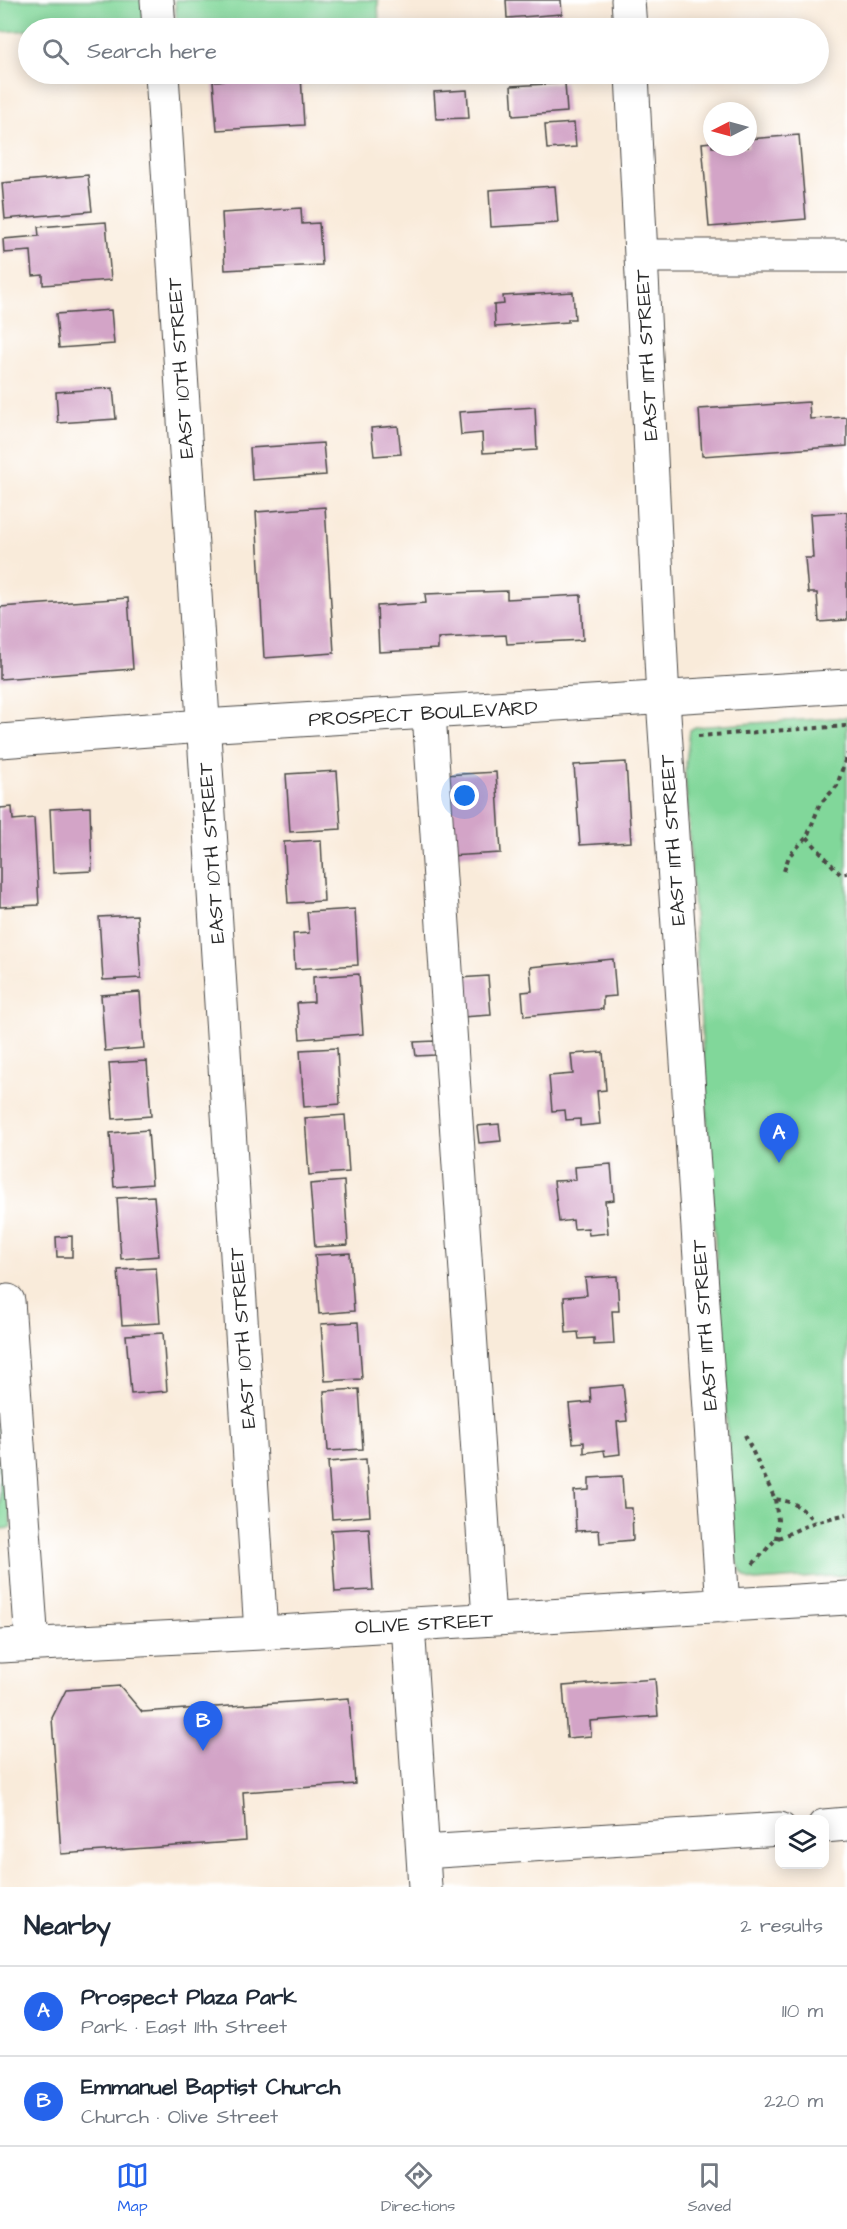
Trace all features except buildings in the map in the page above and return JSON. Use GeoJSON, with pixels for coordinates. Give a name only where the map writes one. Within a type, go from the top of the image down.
{"type":"FeatureCollection","features":[{"type":"Feature","properties":{"kind":"street"},"geometry":{"type":"LineString","coordinates":[[157,0],[158,18]]}},
{"type":"Feature","properties":{"kind":"street"},"geometry":{"type":"LineString","coordinates":[[628,0],[629,18]]}},
{"type":"Feature","properties":{"kind":"street","name":"EAST 10TH STREET"},"geometry":{"type":"LineString","coordinates":[[163,84],[261,1633]]}},
{"type":"Feature","properties":{"kind":"street","name":"EAST 11TH STREET"},"geometry":{"type":"LineString","coordinates":[[632,84],[663,699],[723,1606]]}},
{"type":"Feature","properties":{"kind":"street"},"geometry":{"type":"LineString","coordinates":[[641,256],[847,256]]}},
{"type":"Feature","properties":{"kind":"street","name":"PROSPECT BOULEVARD"},"geometry":{"type":"LineString","coordinates":[[0,741],[203,726],[847,686]]}},
{"type":"Feature","properties":{"kind":"street"},"geometry":{"type":"LineString","coordinates":[[429,713],[489,1619]]}},
{"type":"Feature","properties":{"kind":"street"},"geometry":{"type":"LineString","coordinates":[[8,1301],[32,1644]]}},
{"type":"Feature","properties":{"kind":"street","name":"OLIVE STREET"},"geometry":{"type":"LineString","coordinates":[[0,1646],[847,1598]]}},
{"type":"Feature","properties":{"kind":"street"},"geometry":{"type":"LineString","coordinates":[[408,1624],[425,1887]]}},
{"type":"Feature","properties":{"kind":"street"},"geometry":{"type":"LineString","coordinates":[[829,1826],[847,1824]]}},
{"type":"Feature","properties":{"kind":"street"},"geometry":{"type":"LineString","coordinates":[[423,1852],[775,1828]]}},
{"type":"Feature","properties":{"kind":"path"},"geometry":{"type":"LineString","coordinates":[[698,736],[847,726]]}},
{"type":"Feature","properties":{"kind":"path"},"geometry":{"type":"LineString","coordinates":[[784,871],[789,856],[807,837],[820,804],[837,786],[847,754]]}},
{"type":"Feature","properties":{"kind":"path"},"geometry":{"type":"LineString","coordinates":[[807,837],[840,874],[847,873]]}},
{"type":"Feature","properties":{"kind":"path"},"geometry":{"type":"LineString","coordinates":[[741,1426],[775,1499],[778,1520],[776,1539]]}},
{"type":"Feature","properties":{"kind":"path"},"geometry":{"type":"LineString","coordinates":[[775,1499],[789,1501],[800,1506],[815,1522]]}},
{"type":"Feature","properties":{"kind":"path"},"geometry":{"type":"LineString","coordinates":[[746,1570],[776,1539],[815,1522],[847,1514]]}},
{"type":"Feature","properties":{"kind":"green space"},"geometry":{"type":"Polygon","coordinates":[[[0,0],[143,0],[144,18],[18,18],[18,31],[0,32],[0,0]]]}},
{"type":"Feature","properties":{"kind":"green space"},"geometry":{"type":"Polygon","coordinates":[[[175,0],[378,0],[379,18],[176,18],[175,0]]]}},
{"type":"Feature","properties":{"kind":"green space"},"geometry":{"type":"Polygon","coordinates":[[[847,717],[847,1575],[756,1581],[744,1575],[735,1556],[685,771],[690,730],[695,727],[847,717]]]}},
{"type":"Feature","properties":{"kind":"green space"},"geometry":{"type":"Polygon","coordinates":[[[0,1357],[11,1528],[0,1529],[0,1357]]]}},
{"type":"Feature","properties":{"kind":"place","name":"Prospect Plaza Park"},"geometry":{"type":"Point","coordinates":[779,1163]}},
{"type":"Feature","properties":{"kind":"place","name":"Emmanuel Baptist Church"},"geometry":{"type":"Point","coordinates":[203,1751]}}]}
